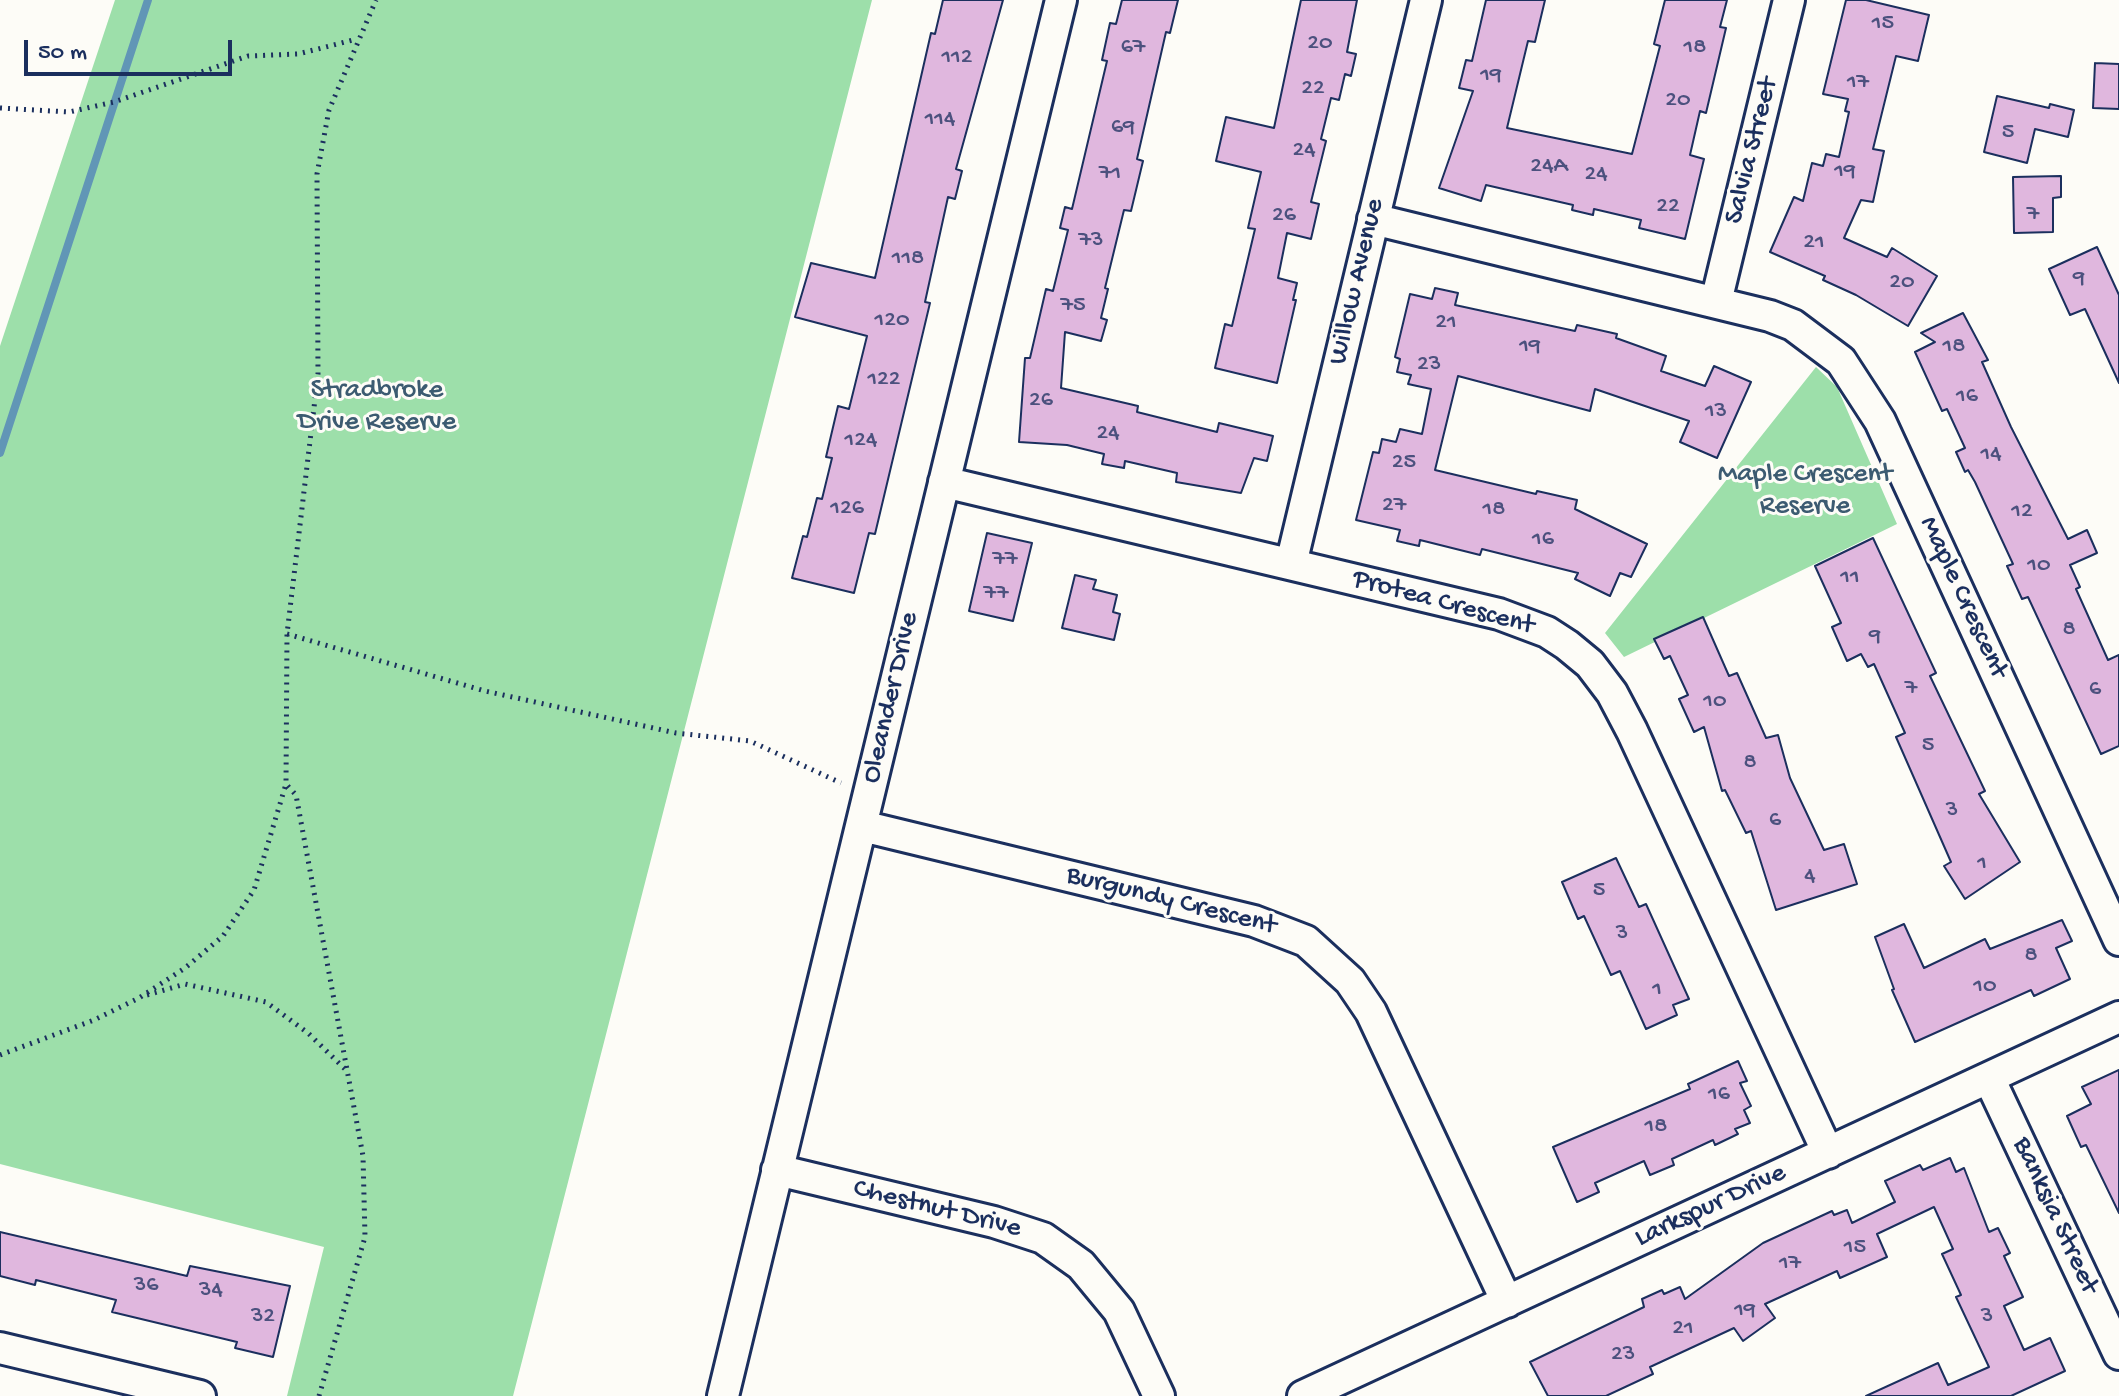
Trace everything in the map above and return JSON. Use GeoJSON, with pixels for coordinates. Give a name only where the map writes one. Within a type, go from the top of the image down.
{"type":"FeatureCollection","features":[{"type":"Feature","properties":{"kind":"street","name":"Oleander Drive"},"geometry":{"type":"LineString","coordinates":[[723,1396],[1061,0]]}},
{"type":"Feature","properties":{"kind":"street","name":"Willow Avenue"},"geometry":{"type":"LineString","coordinates":[[1291,564],[1426,0]]}},
{"type":"Feature","properties":{"kind":"street","name":"Salvia Street"},"geometry":{"type":"LineString","coordinates":[[1716,302],[1789,0]]}},
{"type":"Feature","properties":{"kind":"street","name":"Maple Crescent"},"geometry":{"type":"LineString","coordinates":[[1373,219],[1716,302],[1793,325],[1841,361],[1880,421],[2119,940]]}},
{"type":"Feature","properties":{"kind":"street","name":"Protea Crescent"},"geometry":{"type":"LineString","coordinates":[[944,482],[1522,621],[1547,632],[1590,664],[1612,693],[1632,731],[1828,1153]]}},
{"type":"Feature","properties":{"kind":"street","name":"Burgundy Crescent"},"geometry":{"type":"LineString","coordinates":[[862,826],[1254,921],[1306,941],[1342,973],[1371,1012],[1507,1302]]}},
{"type":"Feature","properties":{"kind":"street","name":"Larkspur Drive"},"geometry":{"type":"LineString","coordinates":[[1303,1396],[2119,1017]]}},
{"type":"Feature","properties":{"kind":"street","name":"Banksia Street"},"geometry":{"type":"LineString","coordinates":[[1989,1078],[2119,1354]]}},
{"type":"Feature","properties":{"kind":"street","name":"Chestnut Drive"},"geometry":{"type":"LineString","coordinates":[[777,1170],[994,1222],[1043,1238],[1081,1265],[1119,1311],[1159,1396]]}},
{"type":"Feature","properties":{"kind":"street"},"geometry":{"type":"LineString","coordinates":[[0,1348],[200,1396]]}},
{"type":"Feature","properties":{"kind":"path"},"geometry":{"type":"LineString","coordinates":[[0,1055],[94,1020],[139,998],[185,968],[223,936],[254,890],[286,784],[287,634],[292,568],[315,423],[319,314],[317,174],[329,110],[376,0]]}},
{"type":"Feature","properties":{"kind":"path"},"geometry":{"type":"LineString","coordinates":[[0,108],[69,112],[114,102],[248,56],[298,54],[357,39]]}},
{"type":"Feature","properties":{"kind":"path"},"geometry":{"type":"LineString","coordinates":[[287,634],[485,691],[676,733],[750,741],[841,783]]}},
{"type":"Feature","properties":{"kind":"path"},"geometry":{"type":"LineString","coordinates":[[286,784],[296,795],[363,1156],[365,1237],[319,1396]]}},
{"type":"Feature","properties":{"kind":"path"},"geometry":{"type":"LineString","coordinates":[[139,998],[185,984],[266,1002],[308,1033],[347,1070]]}},
{"type":"Feature","properties":{"kind":"green space","name":"Stradbroke Drive Reserve"},"geometry":{"type":"Polygon","coordinates":[[[115,0],[872,0],[513,1396],[287,1396],[324,1247],[0,1164],[0,346],[115,0]]]}},
{"type":"Feature","properties":{"kind":"green space","name":"Maple Crescent Reserve"},"geometry":{"type":"Polygon","coordinates":[[[1816,367],[1837,387],[1897,524],[1624,657],[1605,633],[1816,367]]]}},
{"type":"Feature","properties":{"kind":"building"},"geometry":{"type":"Polygon","coordinates":[[[943,0],[1003,0],[956,169],[962,171],[955,199],[948,197],[925,302],[930,303],[875,534],[869,533],[854,593],[792,578],[817,498],[822,499],[832,458],[826,457],[838,406],[849,409],[867,336],[795,317],[811,263],[875,278],[931,33],[935,34],[943,0]]]}},
{"type":"Feature","properties":{"kind":"building"},"geometry":{"type":"Polygon","coordinates":[[[1122,0],[1178,0],[1170,33],[1166,32],[1137,159],[1143,161],[1131,211],[1124,210],[1105,288],[1108,289],[1101,318],[1107,320],[1101,341],[1065,332],[1061,388],[1138,406],[1137,412],[1217,432],[1219,423],[1273,436],[1267,461],[1254,458],[1241,493],[1176,482],[1177,473],[1125,461],[1124,468],[1102,464],[1104,454],[1067,445],[1019,442],[1025,358],[1030,358],[1046,289],[1053,291],[1068,230],[1060,228],[1065,207],[1072,209],[1107,61],[1102,60],[1110,23],[1116,24],[1122,0]]]}},
{"type":"Feature","properties":{"kind":"building"},"geometry":{"type":"Polygon","coordinates":[[[1301,0],[1357,0],[1347,52],[1356,54],[1351,76],[1345,74],[1339,100],[1331,98],[1321,139],[1326,141],[1311,202],[1319,204],[1311,239],[1287,233],[1278,278],[1297,283],[1293,300],[1296,300],[1277,383],[1215,368],[1225,324],[1232,326],[1255,229],[1248,228],[1261,172],[1216,161],[1226,117],[1274,128],[1301,0]]]}},
{"type":"Feature","properties":{"kind":"building"},"geometry":{"type":"Polygon","coordinates":[[[1486,0],[1545,0],[1535,42],[1528,41],[1507,128],[1632,154],[1660,46],[1654,44],[1665,0],[1727,0],[1720,27],[1726,28],[1706,113],[1700,111],[1690,155],[1704,159],[1685,239],[1639,228],[1641,220],[1594,209],[1593,215],[1572,210],[1573,205],[1486,185],[1481,201],[1439,188],[1473,91],[1459,88],[1466,60],[1472,61],[1486,0]]]}},
{"type":"Feature","properties":{"kind":"building"},"geometry":{"type":"Polygon","coordinates":[[[1846,0],[1866,0],[1929,15],[1918,61],[1896,56],[1873,149],[1884,151],[1873,202],[1861,200],[1844,238],[1887,257],[1892,248],[1937,276],[1908,326],[1856,295],[1823,280],[1825,276],[1770,252],[1794,197],[1803,201],[1812,163],[1823,166],[1826,154],[1839,157],[1849,112],[1845,111],[1848,99],[1823,94],[1846,0]]]}},
{"type":"Feature","properties":{"kind":"building"},"geometry":{"type":"Polygon","coordinates":[[[2095,63],[2119,64],[2119,109],[2093,108],[2095,63]]]}},
{"type":"Feature","properties":{"kind":"building"},"geometry":{"type":"Polygon","coordinates":[[[1997,96],[2049,108],[2050,104],[2074,110],[2068,137],[2035,129],[2027,163],[1984,152],[1997,96]]]}},
{"type":"Feature","properties":{"kind":"building"},"geometry":{"type":"Polygon","coordinates":[[[2061,176],[2061,197],[2053,198],[2053,232],[2014,233],[2013,177],[2061,176]]]}},
{"type":"Feature","properties":{"kind":"building"},"geometry":{"type":"Polygon","coordinates":[[[2097,247],[2119,295],[2119,383],[2085,309],[2070,315],[2049,269],[2097,247]]]}},
{"type":"Feature","properties":{"kind":"building"},"geometry":{"type":"Polygon","coordinates":[[[1435,288],[1458,293],[1455,305],[1575,331],[1577,325],[1617,334],[1616,338],[1666,356],[1661,371],[1705,386],[1714,366],[1751,382],[1717,458],[1680,442],[1689,421],[1595,389],[1590,411],[1458,376],[1435,470],[1536,494],[1537,491],[1577,500],[1575,509],[1647,544],[1631,577],[1620,573],[1610,596],[1575,579],[1578,573],[1482,549],[1480,555],[1420,540],[1419,546],[1397,541],[1400,530],[1356,520],[1373,452],[1379,453],[1382,439],[1396,442],[1400,429],[1422,434],[1431,389],[1408,384],[1411,375],[1397,372],[1400,359],[1395,357],[1410,294],[1432,299],[1435,288]]]}},
{"type":"Feature","properties":{"kind":"building"},"geometry":{"type":"Polygon","coordinates":[[[1963,313],[1988,360],[1982,362],[2011,427],[2068,539],[2087,530],[2097,553],[2070,565],[2080,587],[2076,589],[2108,660],[2119,655],[2119,746],[2101,754],[2028,597],[2022,599],[2007,566],[2013,564],[1975,482],[1968,470],[1965,472],[1956,452],[1965,448],[1947,409],[1942,411],[1915,352],[1935,342],[1921,333],[1963,313]]]}},
{"type":"Feature","properties":{"kind":"building"},"geometry":{"type":"Polygon","coordinates":[[[987,533],[1032,543],[1013,621],[969,611],[987,533]]]}},
{"type":"Feature","properties":{"kind":"building"},"geometry":{"type":"Polygon","coordinates":[[[1873,538],[1936,673],[1930,676],[1985,791],[1979,794],[2020,862],[1965,899],[1944,866],[1951,862],[1896,737],[1905,733],[1874,664],[1868,667],[1861,654],[1847,661],[1832,627],[1841,623],[1815,566],[1873,538]]]}},
{"type":"Feature","properties":{"kind":"building"},"geometry":{"type":"Polygon","coordinates":[[[1075,575],[1096,580],[1093,589],[1117,595],[1113,612],[1120,614],[1114,640],[1062,628],[1075,575]]]}},
{"type":"Feature","properties":{"kind":"building"},"geometry":{"type":"Polygon","coordinates":[[[1703,617],[1729,676],[1737,673],[1766,738],[1778,735],[1790,778],[1824,850],[1844,844],[1857,884],[1776,910],[1751,831],[1746,833],[1725,790],[1722,791],[1704,727],[1694,732],[1679,699],[1688,695],[1670,656],[1664,659],[1654,639],[1703,617]]]}},
{"type":"Feature","properties":{"kind":"building"},"geometry":{"type":"Polygon","coordinates":[[[1616,858],[1639,907],[1646,904],[1689,999],[1673,1005],[1677,1015],[1646,1029],[1620,971],[1611,975],[1584,916],[1578,919],[1562,882],[1616,858]]]}},
{"type":"Feature","properties":{"kind":"building"},"geometry":{"type":"Polygon","coordinates":[[[2062,920],[2072,941],[2056,948],[2070,979],[2034,996],[2031,990],[1915,1042],[1892,990],[1875,937],[1904,924],[1924,968],[1985,939],[1990,949],[2062,920]]]}},
{"type":"Feature","properties":{"kind":"building"},"geometry":{"type":"Polygon","coordinates":[[[1738,1061],[1747,1081],[1740,1083],[1751,1106],[1744,1110],[1750,1123],[1735,1129],[1738,1134],[1715,1145],[1713,1140],[1672,1159],[1674,1165],[1650,1175],[1644,1161],[1595,1183],[1599,1192],[1577,1202],[1553,1147],[1690,1089],[1688,1084],[1738,1061]]]}},
{"type":"Feature","properties":{"kind":"building"},"geometry":{"type":"Polygon","coordinates":[[[2119,1070],[2119,1213],[2086,1145],[2081,1147],[2067,1116],[2091,1104],[2082,1087],[2119,1070]]]}},
{"type":"Feature","properties":{"kind":"building"},"geometry":{"type":"Polygon","coordinates":[[[1950,1158],[1956,1172],[1964,1168],[1989,1232],[1998,1228],[2010,1253],[2004,1256],[2023,1297],[2004,1306],[2024,1350],[2050,1338],[2065,1371],[2011,1396],[1866,1396],[1938,1363],[1948,1385],[1989,1367],[1956,1297],[1961,1295],[1942,1254],[1953,1249],[1934,1207],[1877,1234],[1887,1257],[1840,1278],[1837,1271],[1765,1304],[1775,1318],[1743,1341],[1734,1328],[1650,1367],[1653,1374],[1606,1396],[1548,1396],[1530,1362],[1644,1307],[1642,1299],[1662,1290],[1664,1294],[1680,1287],[1685,1299],[1763,1243],[1832,1211],[1834,1215],[1847,1210],[1852,1223],[1895,1202],[1885,1181],[1920,1165],[1923,1170],[1950,1158]]]}},
{"type":"Feature","properties":{"kind":"building"},"geometry":{"type":"Polygon","coordinates":[[[0,1232],[187,1276],[190,1266],[290,1286],[273,1357],[235,1348],[237,1342],[112,1312],[116,1300],[36,1280],[35,1285],[0,1276],[0,1232]]]}},
{"type":"Feature","properties":{"kind":"waterway"},"geometry":{"type":"LineString","coordinates":[[0,453],[148,0]]}}]}
